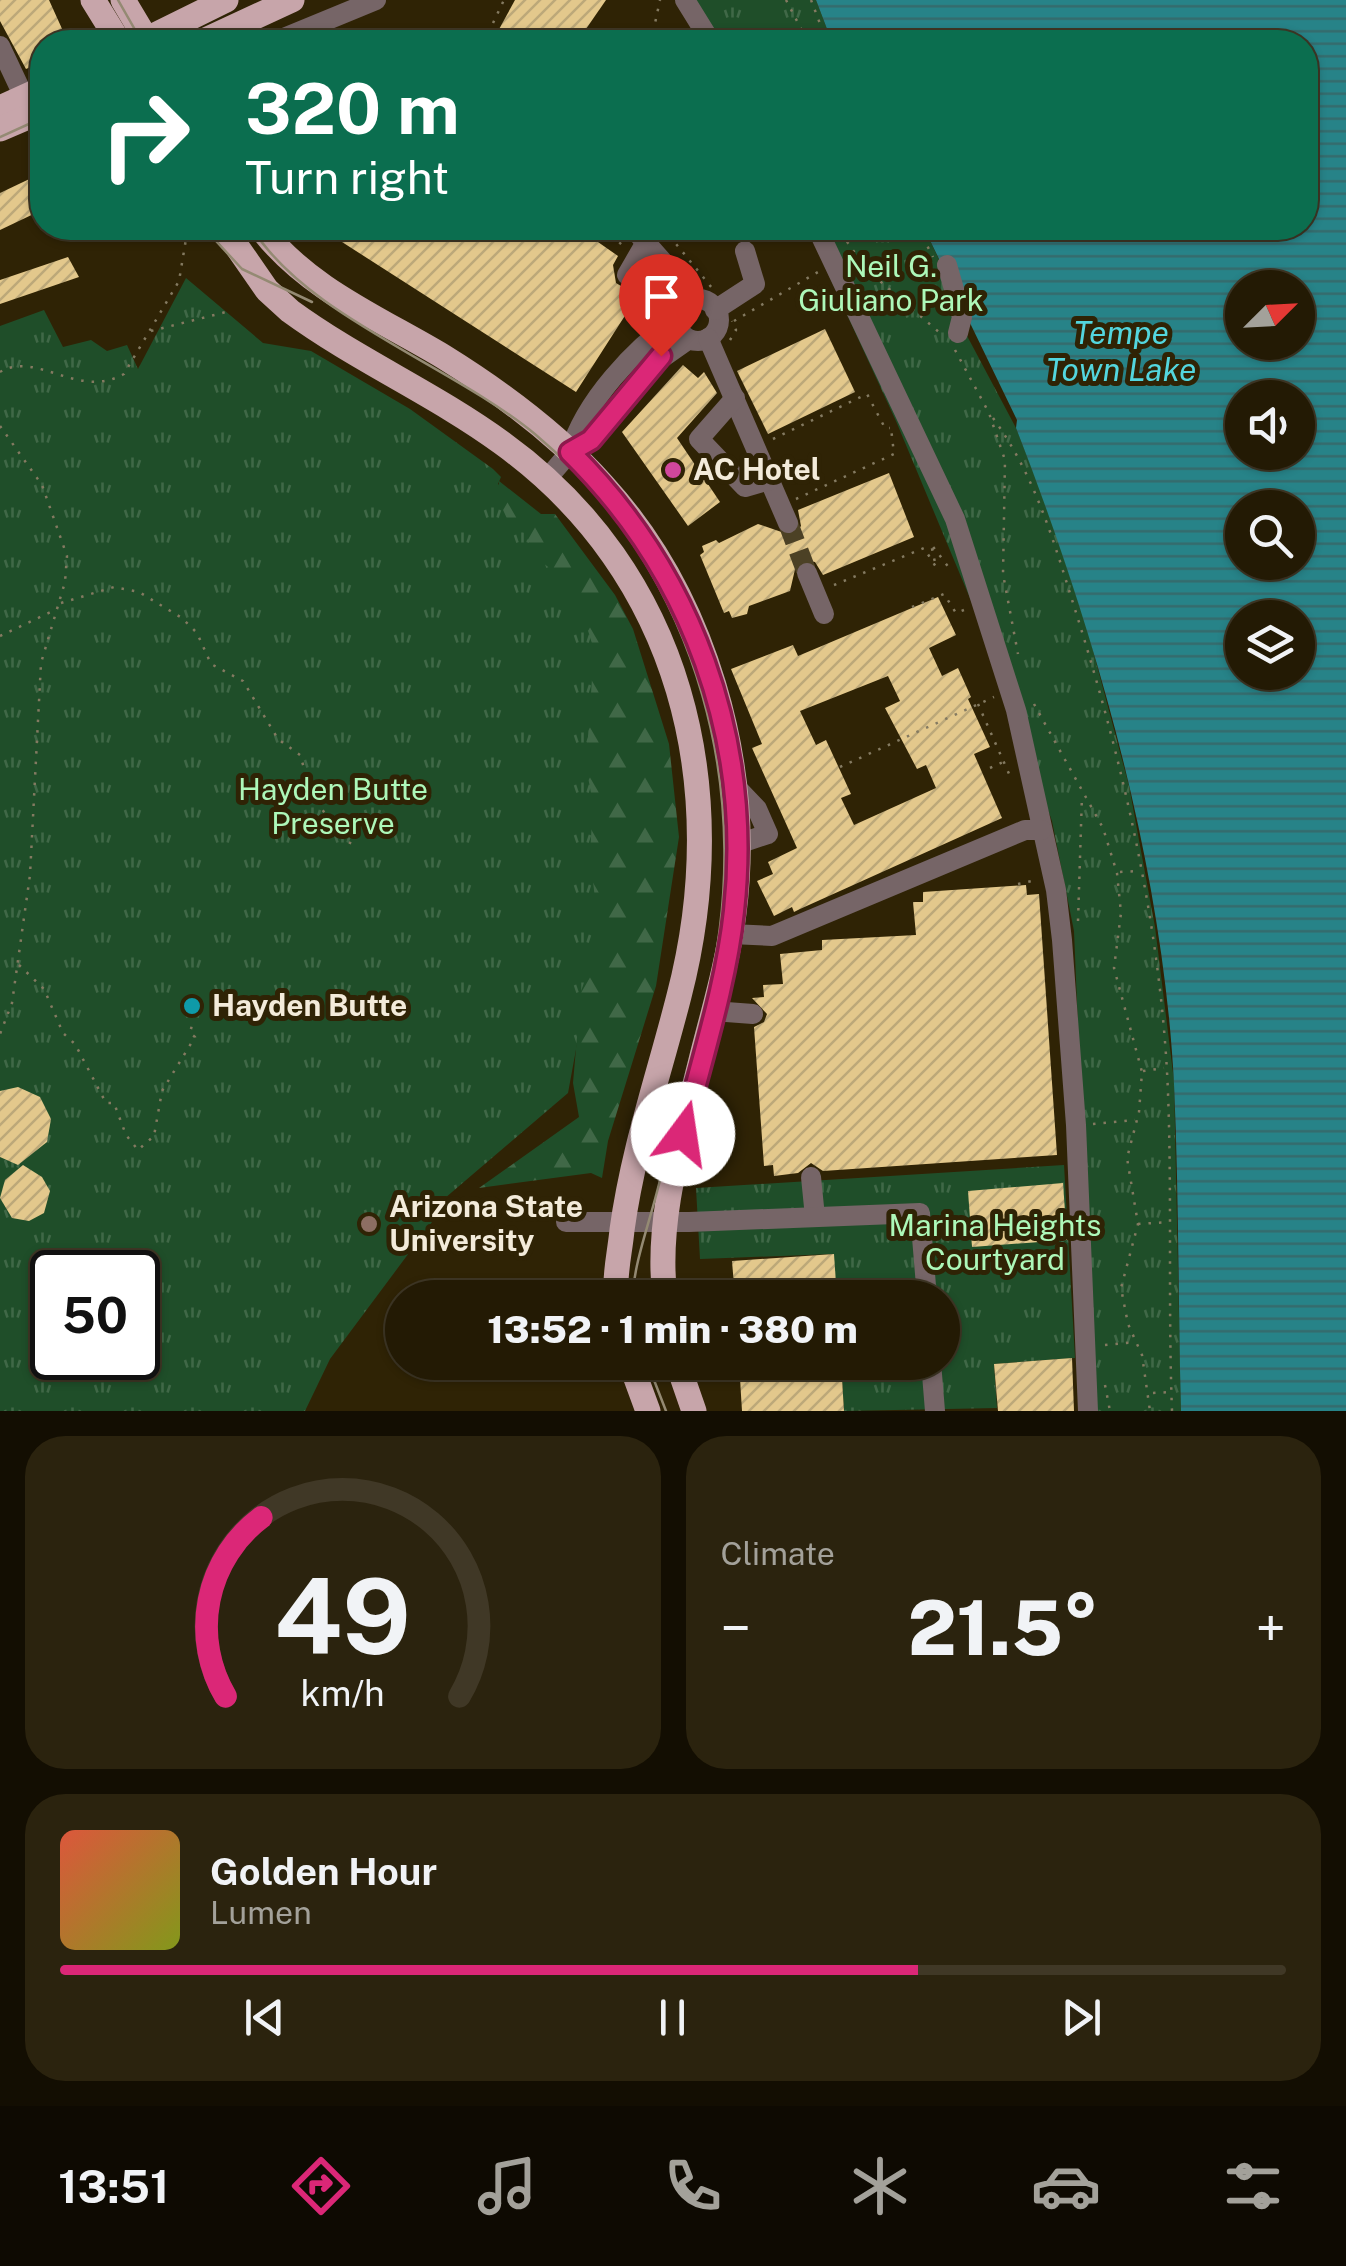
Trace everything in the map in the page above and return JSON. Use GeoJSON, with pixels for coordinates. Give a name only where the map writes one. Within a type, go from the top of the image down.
{"type":"FeatureCollection","features":[{"type":"Feature","properties":{"kind":"main road"},"geometry":{"type":"LineString","coordinates":[[94,0],[112,30]]}},
{"type":"Feature","properties":{"kind":"main road"},"geometry":{"type":"LineString","coordinates":[[123,0],[139,30]]}},
{"type":"Feature","properties":{"kind":"main road"},"geometry":{"type":"LineString","coordinates":[[168,30],[226,0]]}},
{"type":"Feature","properties":{"kind":"main road"},"geometry":{"type":"LineString","coordinates":[[226,30],[292,0]]}},
{"type":"Feature","properties":{"kind":"main road"},"geometry":{"type":"LineString","coordinates":[[0,129],[27,101]]}},
{"type":"Feature","properties":{"kind":"main road"},"geometry":{"type":"LineString","coordinates":[[232,240],[267,290],[290,311],[501,442],[576,510],[646,608],[689,724],[713,861],[711,921],[731,934]]}},
{"type":"Feature","properties":{"kind":"main road"},"geometry":{"type":"LineString","coordinates":[[273,240],[315,280],[518,406],[570,452],[632,523],[685,611],[724,724],[735,786],[738,844],[731,934],[665,1222],[663,1280]]}},
{"type":"Feature","properties":{"kind":"main road"},"geometry":{"type":"LineString","coordinates":[[618,1280],[624,1198],[679,996],[698,899],[702,813]]}},
{"type":"Feature","properties":{"kind":"main road"},"geometry":{"type":"LineString","coordinates":[[679,996],[698,954],[731,934]]}},
{"type":"Feature","properties":{"kind":"main road"},"geometry":{"type":"LineString","coordinates":[[637,1380],[648,1411]]}},
{"type":"Feature","properties":{"kind":"main road"},"geometry":{"type":"LineString","coordinates":[[683,1380],[694,1411]]}},
{"type":"Feature","properties":{"kind":"lane"},"geometry":{"type":"LineString","coordinates":[[303,30],[376,0]]}},
{"type":"Feature","properties":{"kind":"lane"},"geometry":{"type":"LineString","coordinates":[[685,0],[704,30]]}},
{"type":"Feature","properties":{"kind":"lane"},"geometry":{"type":"LineString","coordinates":[[0,46],[27,101]]}},
{"type":"Feature","properties":{"kind":"lane"},"geometry":{"type":"LineString","coordinates":[[627,275],[638,240]]}},
{"type":"Feature","properties":{"kind":"lane"},"geometry":{"type":"LineString","coordinates":[[643,240],[682,310],[680,332],[698,338],[735,398],[770,480],[793,515]]}},
{"type":"Feature","properties":{"kind":"lane"},"geometry":{"type":"LineString","coordinates":[[823,240],[908,415],[970,562],[1016,710],[1062,940],[1076,1125],[1088,1411]]}},
{"type":"Feature","properties":{"kind":"lane"},"geometry":{"type":"LineString","coordinates":[[719,308],[755,284],[745,251]]}},
{"type":"Feature","properties":{"kind":"lane"},"geometry":{"type":"LineString","coordinates":[[947,265],[962,317],[958,333]]}},
{"type":"Feature","properties":{"kind":"lane"},"geometry":{"type":"LineString","coordinates":[[570,452],[577,429],[633,356],[682,310],[702,300],[719,308]]}},
{"type":"Feature","properties":{"kind":"lane"},"geometry":{"type":"LineString","coordinates":[[545,481],[570,452],[591,440],[661,356],[718,325],[719,308]]}},
{"type":"Feature","properties":{"kind":"lane"},"geometry":{"type":"LineString","coordinates":[[735,398],[698,439],[745,487],[770,480]]}},
{"type":"Feature","properties":{"kind":"lane"},"geometry":{"type":"LineString","coordinates":[[808,573],[824,614]]}},
{"type":"Feature","properties":{"kind":"lane"},"geometry":{"type":"LineString","coordinates":[[731,934],[772,936],[1025,830],[1042,830]]}},
{"type":"Feature","properties":{"kind":"lane"},"geometry":{"type":"LineString","coordinates":[[714,1011],[754,1014]]}},
{"type":"Feature","properties":{"kind":"lane"},"geometry":{"type":"LineString","coordinates":[[811,1177],[815,1217]]}},
{"type":"Feature","properties":{"kind":"lane"},"geometry":{"type":"LineString","coordinates":[[566,1222],[920,1212],[925,1280]]}},
{"type":"Feature","properties":{"kind":"lane"},"geometry":{"type":"LineString","coordinates":[[933,1380],[935,1411]]}},
{"type":"Feature","properties":{"kind":"path"},"geometry":{"type":"LineString","coordinates":[[490,30],[504,0]]}},
{"type":"Feature","properties":{"kind":"path"},"geometry":{"type":"LineString","coordinates":[[653,30],[660,0]]}},
{"type":"Feature","properties":{"kind":"path"},"geometry":{"type":"LineString","coordinates":[[786,0],[802,30]]}},
{"type":"Feature","properties":{"kind":"path"},"geometry":{"type":"LineString","coordinates":[[811,0],[822,30]]}},
{"type":"Feature","properties":{"kind":"path"},"geometry":{"type":"LineString","coordinates":[[0,372],[30,367],[79,383],[108,382],[131,367],[179,280],[186,240]]}},
{"type":"Feature","properties":{"kind":"path"},"geometry":{"type":"LineString","coordinates":[[674,240],[698,266],[719,308],[733,322],[834,263]]}},
{"type":"Feature","properties":{"kind":"path"},"geometry":{"type":"LineString","coordinates":[[152,332],[226,312]]}},
{"type":"Feature","properties":{"kind":"path"},"geometry":{"type":"LineString","coordinates":[[772,439],[867,394],[885,428],[908,415]]}},
{"type":"Feature","properties":{"kind":"path"},"geometry":{"type":"LineString","coordinates":[[990,413],[1021,456],[1049,528],[1088,653],[1139,871],[1166,1068],[1172,1411]]}},
{"type":"Feature","properties":{"kind":"path"},"geometry":{"type":"LineString","coordinates":[[0,426],[42,485],[58,520],[66,556],[60,603],[41,663],[38,794],[18,964],[10,1013],[0,1034]]}},
{"type":"Feature","properties":{"kind":"path"},"geometry":{"type":"LineString","coordinates":[[793,515],[796,498],[894,454],[891,428]]}},
{"type":"Feature","properties":{"kind":"path"},"geometry":{"type":"LineString","coordinates":[[830,587],[924,548],[936,567],[931,544],[950,569],[970,562]]}},
{"type":"Feature","properties":{"kind":"path"},"geometry":{"type":"LineString","coordinates":[[60,603],[114,587],[140,592],[182,618],[197,633],[212,664],[244,681],[278,739],[300,755],[313,798],[344,841],[352,844]]}},
{"type":"Feature","properties":{"kind":"path"},"geometry":{"type":"LineString","coordinates":[[912,607],[944,594],[956,613],[984,602]]}},
{"type":"Feature","properties":{"kind":"path"},"geometry":{"type":"LineString","coordinates":[[0,636],[58,609]]}},
{"type":"Feature","properties":{"kind":"path"},"geometry":{"type":"LineString","coordinates":[[840,767],[995,696]]}},
{"type":"Feature","properties":{"kind":"path"},"geometry":{"type":"LineString","coordinates":[[978,704],[1010,776]]}},
{"type":"Feature","properties":{"kind":"path"},"geometry":{"type":"LineString","coordinates":[[1077,925],[1082,792]]}},
{"type":"Feature","properties":{"kind":"path"},"geometry":{"type":"LineString","coordinates":[[1117,872],[1139,871]]}},
{"type":"Feature","properties":{"kind":"path"},"geometry":{"type":"LineString","coordinates":[[18,964],[44,989],[63,1033],[82,1056],[93,1086],[106,1104],[114,1102],[126,1135],[138,1150],[154,1136],[162,1091],[195,1037],[190,1034],[193,1021]]}},
{"type":"Feature","properties":{"kind":"path"},"geometry":{"type":"LineString","coordinates":[[1142,1072],[1166,1068]]}},
{"type":"Feature","properties":{"kind":"path"},"geometry":{"type":"LineString","coordinates":[[1076,1125],[1135,1120]]}},
{"type":"Feature","properties":{"kind":"path"},"geometry":{"type":"LineString","coordinates":[[1138,1224],[1170,1222]]}},
{"type":"Feature","properties":{"kind":"path"},"geometry":{"type":"LineString","coordinates":[[1083,1346],[1136,1342]]}},
{"type":"Feature","properties":{"kind":"path"},"geometry":{"type":"LineString","coordinates":[[1151,1393],[1171,1392]]}},
{"type":"Feature","properties":{"kind":"green space"},"geometry":{"type":"Polygon","coordinates":[[[678,0],[816,0],[827,30],[696,30],[678,0]]]}},
{"type":"Feature","properties":{"kind":"green space","name":"Neil G. Giuliano Park"},"geometry":{"type":"Polygon","coordinates":[[[813,240],[930,240],[957,317],[1016,428],[1087,628],[1129,786],[1155,927],[1174,1081],[1181,1411],[1094,1411],[1074,931],[1052,821],[982,627],[896,421],[813,240]]]}},
{"type":"Feature","properties":{"kind":"green space","name":"Hayden Butte Preserve"},"geometry":{"type":"Polygon","coordinates":[[[186,278],[263,343],[311,351],[410,409],[493,469],[501,477],[498,484],[560,532],[665,793],[579,1033],[568,1093],[438,1204],[432,1222],[385,1280],[330,1359],[305,1411],[0,1411],[0,326],[44,310],[63,347],[91,340],[107,351],[127,345],[138,369],[186,278]]]}},
{"type":"Feature","properties":{"kind":"green space"},"geometry":{"type":"Polygon","coordinates":[[[499,481],[541,514],[555,514],[615,595],[633,629],[669,744],[679,837],[656,986],[608,1141],[602,1178],[591,1173],[479,1188],[579,1117],[573,1083],[581,991],[605,927],[596,908],[590,854],[593,804],[586,766],[594,650],[577,595],[568,582],[539,560],[520,526],[509,523],[499,501],[499,481]]]}},
{"type":"Feature","properties":{"kind":"green space","name":"Marina Heights Courtyard"},"geometry":{"type":"Polygon","coordinates":[[[1064,1165],[1075,1358],[994,1364],[997,1408],[844,1411],[842,1380],[960,1380],[960,1280],[835,1280],[833,1254],[700,1259],[696,1188],[1064,1165]]]}},
{"type":"Feature","properties":{"kind":"water","name":"Tempe Town Lake"},"geometry":{"type":"Polygon","coordinates":[[[816,0],[1346,0],[1346,1411],[1181,1411],[1174,1084],[1156,918],[1140,834],[1098,667],[1016,428],[1017,420],[930,240],[1318,240],[1318,30],[827,30],[816,0]]]}},
{"type":"Feature","properties":{"kind":"building"},"geometry":{"type":"Polygon","coordinates":[[[0,0],[49,0],[63,30],[30,30],[30,67],[26,69],[0,21],[0,0]]]}},
{"type":"Feature","properties":{"kind":"building"},"geometry":{"type":"Polygon","coordinates":[[[515,0],[606,0],[585,30],[499,30],[515,0]]]}},
{"type":"Feature","properties":{"kind":"building"},"geometry":{"type":"Polygon","coordinates":[[[30,179],[30,216],[0,230],[0,193],[30,179]]]}},
{"type":"Feature","properties":{"kind":"building"},"geometry":{"type":"Polygon","coordinates":[[[599,240],[618,256],[613,265],[616,283],[626,289],[639,282],[644,286],[576,392],[342,242],[599,240]]]}},
{"type":"Feature","properties":{"kind":"building"},"geometry":{"type":"Polygon","coordinates":[[[68,257],[79,277],[0,304],[0,280],[68,257]]]}},
{"type":"Feature","properties":{"kind":"building"},"geometry":{"type":"Polygon","coordinates":[[[825,329],[855,392],[768,434],[737,371],[825,329]]]}},
{"type":"Feature","properties":{"kind":"building","name":"AC Hotel"},"geometry":{"type":"Polygon","coordinates":[[[683,365],[698,378],[704,372],[717,393],[677,438],[720,502],[688,526],[622,432],[683,365]]]}},
{"type":"Feature","properties":{"kind":"building"},"geometry":{"type":"Polygon","coordinates":[[[889,473],[914,537],[823,575],[815,562],[803,560],[796,565],[790,591],[749,606],[747,614],[732,618],[729,611],[724,613],[700,555],[704,552],[702,546],[716,540],[719,543],[758,524],[793,536],[801,526],[798,510],[889,473]]]}},
{"type":"Feature","properties":{"kind":"building"},"geometry":{"type":"Polygon","coordinates":[[[938,597],[956,635],[929,648],[942,676],[958,668],[971,697],[968,699],[990,747],[974,754],[1002,818],[794,912],[792,907],[774,916],[757,881],[773,874],[768,862],[797,848],[752,748],[762,744],[731,669],[793,645],[798,656],[938,597]],[[888,676],[800,711],[816,745],[826,740],[851,794],[841,798],[854,825],[936,788],[926,765],[917,769],[885,708],[900,701],[888,676]]]}},
{"type":"Feature","properties":{"kind":"building"},"geometry":{"type":"Polygon","coordinates":[[[1026,885],[1027,895],[1039,894],[1057,1155],[823,1171],[811,1163],[798,1173],[774,1176],[773,1165],[764,1166],[754,1027],[764,1022],[767,1014],[752,998],[764,997],[763,985],[783,984],[780,954],[822,950],[822,940],[916,935],[913,902],[923,902],[923,892],[1026,885]]]}},
{"type":"Feature","properties":{"kind":"building"},"geometry":{"type":"Polygon","coordinates":[[[18,1087],[40,1097],[51,1119],[47,1142],[18,1165],[0,1157],[0,1091],[18,1087]]]}},
{"type":"Feature","properties":{"kind":"building"},"geometry":{"type":"Polygon","coordinates":[[[23,1165],[42,1177],[50,1191],[44,1213],[29,1221],[12,1218],[0,1198],[5,1180],[23,1165]]]}},
{"type":"Feature","properties":{"kind":"building"},"geometry":{"type":"Polygon","coordinates":[[[1063,1183],[1067,1240],[972,1247],[968,1191],[1063,1183]]]}},
{"type":"Feature","properties":{"kind":"building"},"geometry":{"type":"Polygon","coordinates":[[[834,1254],[836,1280],[734,1280],[732,1261],[834,1254]]]}},
{"type":"Feature","properties":{"kind":"building"},"geometry":{"type":"Polygon","coordinates":[[[1072,1358],[1074,1411],[998,1411],[994,1364],[1072,1358]]]}},
{"type":"Feature","properties":{"kind":"building"},"geometry":{"type":"Polygon","coordinates":[[[740,1380],[842,1380],[844,1411],[742,1411],[740,1380]]]}},
{"type":"Feature","properties":{"kind":"tunnel"},"geometry":{"type":"LineString","coordinates":[[788,523],[807,573]]}},
{"type":"Feature","properties":{"kind":"tram line"},"geometry":{"type":"LineString","coordinates":[[118,0],[135,30]]}},
{"type":"Feature","properties":{"kind":"tram line"},"geometry":{"type":"LineString","coordinates":[[0,137],[30,123]]}},
{"type":"Feature","properties":{"kind":"tram line"},"geometry":{"type":"LineString","coordinates":[[215,240],[242,269],[312,302]]}},
{"type":"Feature","properties":{"kind":"tram line"},"geometry":{"type":"LineString","coordinates":[[261,240],[308,288],[344,314],[464,386],[536,435],[593,491],[639,553],[676,622],[702,695],[718,771],[724,849],[720,927],[705,1005],[635,1280]]}},
{"type":"Feature","properties":{"kind":"tram line"},"geometry":{"type":"LineString","coordinates":[[654,1380],[666,1411]]}},
{"type":"Feature","properties":{"kind":"place","name":"AC Hotel"},"geometry":{"type":"Point","coordinates":[673,470]}},
{"type":"Feature","properties":{"kind":"place","name":"Hayden Butte"},"geometry":{"type":"Point","coordinates":[192,1006]}},
{"type":"Feature","properties":{"kind":"place","name":"Arizona State University"},"geometry":{"type":"Point","coordinates":[369,1224]}},
{"type":"Feature","properties":{"kind":"route"},"geometry":{"type":"LineString","coordinates":[[661,356],[591,440],[570,452],[605,487],[632,523],[685,611],[710,674],[735,786],[738,844],[731,934],[683,1134]]}}]}
